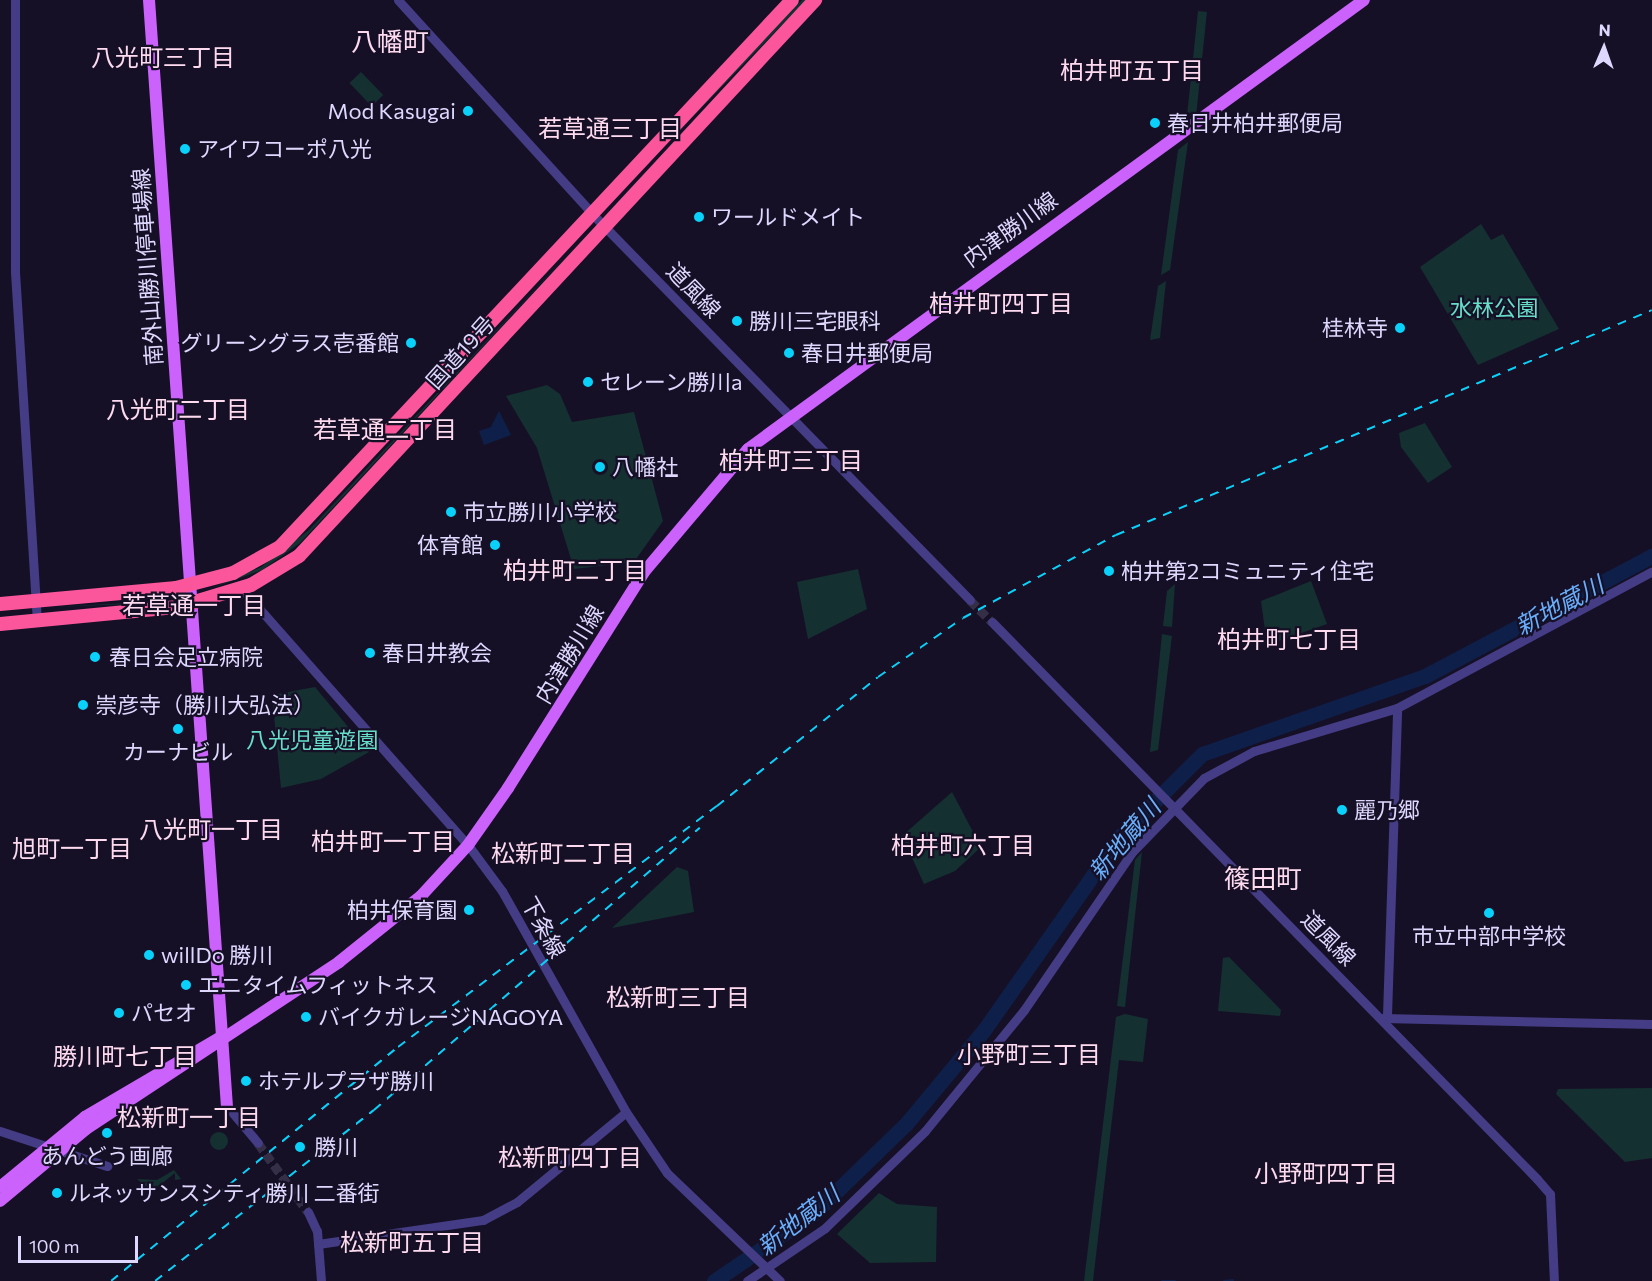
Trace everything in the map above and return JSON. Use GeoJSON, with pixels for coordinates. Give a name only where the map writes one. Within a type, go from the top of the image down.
{"type":"FeatureCollection","features":[{"type":"Feature","properties":{"kind":"highway","name":"国道19号"},"geometry":{"type":"LineString","coordinates":[[0,604],[190,585],[243,569],[289,540],[591,212],[792,0]]}},
{"type":"Feature","properties":{"kind":"highway","name":"国道19号"},"geometry":{"type":"LineString","coordinates":[[0,624],[37,618],[192,603],[242,589],[299,556],[602,224],[815,0]]}},
{"type":"Feature","properties":{"kind":"main road","name":"南外山勝川停車場線"},"geometry":{"type":"LineString","coordinates":[[149,0],[228,1106]]}},
{"type":"Feature","properties":{"kind":"main road","name":"内津勝川線"},"geometry":{"type":"LineString","coordinates":[[0,1187],[52,1148],[207,1041],[222,1037],[378,934],[468,845],[673,532],[719,477],[789,415],[1364,0]]}},
{"type":"Feature","properties":{"kind":"main road","name":"内津勝川線"},"geometry":{"type":"LineString","coordinates":[[0,1201],[52,1148]]}},
{"type":"Feature","properties":{"kind":"street"},"geometry":{"type":"LineString","coordinates":[[15,0],[15,272],[37,618]]}},
{"type":"Feature","properties":{"kind":"street","name":"道風線"},"geometry":{"type":"LineString","coordinates":[[398,0],[602,224],[970,600]]}},
{"type":"Feature","properties":{"kind":"street"},"geometry":{"type":"LineString","coordinates":[[747,1281],[764,1266],[852,1205],[925,1131],[1021,1014],[1133,851],[1172,807],[1204,778],[1239,757],[1397,708],[1652,571]]}},
{"type":"Feature","properties":{"kind":"street","name":"下条線"},"geometry":{"type":"LineString","coordinates":[[242,589],[468,845],[502,891],[626,1112],[667,1173],[764,1266]]}},
{"type":"Feature","properties":{"kind":"street","name":"道風線"},"geometry":{"type":"LineString","coordinates":[[992,622],[1172,807],[1384,1017],[1550,1194],[1554,1281]]}},
{"type":"Feature","properties":{"kind":"street"},"geometry":{"type":"LineString","coordinates":[[1397,708],[1384,1017],[1491,1023],[1652,1024]]}},
{"type":"Feature","properties":{"kind":"street"},"geometry":{"type":"LineString","coordinates":[[228,1106],[258,1143]]}},
{"type":"Feature","properties":{"kind":"street"},"geometry":{"type":"LineString","coordinates":[[318,1244],[483,1220],[518,1202],[626,1112]]}},
{"type":"Feature","properties":{"kind":"street"},"geometry":{"type":"LineString","coordinates":[[0,1131],[107,1166]]}},
{"type":"Feature","properties":{"kind":"street"},"geometry":{"type":"LineString","coordinates":[[308,1212],[318,1244],[321,1281]]}},
{"type":"Feature","properties":{"kind":"street"},"geometry":{"type":"LineString","coordinates":[[764,1266],[780,1281]]}},
{"type":"Feature","properties":{"kind":"green space"},"geometry":{"type":"Polygon","coordinates":[[[802,0],[806,0],[613,199],[802,0]]]}},
{"type":"Feature","properties":{"kind":"green space"},"geometry":{"type":"Polygon","coordinates":[[[1198,11],[1207,12],[1196,113],[1187,112],[1198,11]]]}},
{"type":"Feature","properties":{"kind":"green space"},"geometry":{"type":"Polygon","coordinates":[[[361,72],[383,95],[372,106],[349,83],[361,72]]]}},
{"type":"Feature","properties":{"kind":"green space"},"geometry":{"type":"Polygon","coordinates":[[[1188,142],[1170,270],[1161,275],[1178,150],[1188,142]]]}},
{"type":"Feature","properties":{"kind":"green space","name":"水林公園"},"geometry":{"type":"Polygon","coordinates":[[[1481,224],[1491,240],[1503,234],[1559,329],[1478,365],[1420,267],[1481,224]]]}},
{"type":"Feature","properties":{"kind":"green space"},"geometry":{"type":"Polygon","coordinates":[[[583,238],[300,543],[262,570],[212,588],[261,567],[309,530],[583,238]]]}},
{"type":"Feature","properties":{"kind":"green space"},"geometry":{"type":"Polygon","coordinates":[[[1166,281],[1160,338],[1150,340],[1158,286],[1166,281]]]}},
{"type":"Feature","properties":{"kind":"green space"},"geometry":{"type":"Polygon","coordinates":[[[547,385],[560,394],[572,422],[634,412],[663,521],[634,562],[574,569],[537,448],[506,396],[547,385]]]}},
{"type":"Feature","properties":{"kind":"green space"},"geometry":{"type":"Polygon","coordinates":[[[1425,423],[1452,467],[1428,483],[1401,447],[1399,433],[1425,423]]]}},
{"type":"Feature","properties":{"kind":"green space"},"geometry":{"type":"Polygon","coordinates":[[[858,569],[867,609],[808,639],[797,582],[858,569]]]}},
{"type":"Feature","properties":{"kind":"green space"},"geometry":{"type":"Polygon","coordinates":[[[1311,581],[1327,624],[1267,645],[1261,601],[1311,581]]]}},
{"type":"Feature","properties":{"kind":"green space"},"geometry":{"type":"Polygon","coordinates":[[[1175,584],[1172,627],[1163,626],[1167,591],[1175,584]]]}},
{"type":"Feature","properties":{"kind":"green space"},"geometry":{"type":"Polygon","coordinates":[[[172,598],[128,604],[53,607],[129,603],[172,598]]]}},
{"type":"Feature","properties":{"kind":"green space"},"geometry":{"type":"Polygon","coordinates":[[[1162,634],[1172,636],[1158,750],[1150,752],[1162,634]]]}},
{"type":"Feature","properties":{"kind":"green space","name":"八光児童遊園"},"geometry":{"type":"Polygon","coordinates":[[[315,687],[369,752],[321,779],[281,788],[272,695],[315,687]]]}},
{"type":"Feature","properties":{"kind":"green space"},"geometry":{"type":"Polygon","coordinates":[[[952,792],[981,847],[955,871],[924,884],[902,836],[952,792]]]}},
{"type":"Feature","properties":{"kind":"green space"},"geometry":{"type":"Polygon","coordinates":[[[1142,852],[1125,1007],[1117,1006],[1135,860],[1142,852]]]}},
{"type":"Feature","properties":{"kind":"green space"},"geometry":{"type":"Polygon","coordinates":[[[677,867],[688,871],[694,912],[612,928],[677,867]]]}},
{"type":"Feature","properties":{"kind":"green space"},"geometry":{"type":"Polygon","coordinates":[[[1229,957],[1281,1010],[1280,1016],[1218,1011],[1223,958],[1229,957]]]}},
{"type":"Feature","properties":{"kind":"green space"},"geometry":{"type":"Polygon","coordinates":[[[1125,1014],[1148,1019],[1143,1062],[1119,1060],[1093,1281],[1084,1281],[1116,1017],[1125,1014]]]}},
{"type":"Feature","properties":{"kind":"green space"},"geometry":{"type":"Polygon","coordinates":[[[1652,1088],[1652,1158],[1625,1162],[1556,1094],[1558,1089],[1652,1088]]]}},
{"type":"Feature","properties":{"kind":"green space"},"geometry":{"type":"Polygon","coordinates":[[[219,1132],[225,1135],[228,1141],[225,1147],[219,1150],[213,1147],[210,1141],[213,1135],[219,1132]]]}},
{"type":"Feature","properties":{"kind":"green space"},"geometry":{"type":"Polygon","coordinates":[[[174,1170],[181,1179],[175,1180],[175,1173],[151,1192],[137,1179],[157,1180],[174,1170]]]}},
{"type":"Feature","properties":{"kind":"green space"},"geometry":{"type":"Polygon","coordinates":[[[879,1193],[897,1204],[937,1207],[936,1262],[870,1263],[837,1234],[879,1193]]]}},
{"type":"Feature","properties":{"kind":"water"},"geometry":{"type":"Polygon","coordinates":[[[499,411],[511,435],[484,445],[479,431],[491,427],[499,411]]]}},
{"type":"Feature","properties":{"kind":"waterway","name":"新地蔵川"},"geometry":{"type":"LineString","coordinates":[[714,1281],[814,1213],[906,1124],[984,1030],[1121,835],[1202,754],[1425,676],[1652,556]]}},
{"type":"Feature","properties":{"kind":"waterway"},"geometry":{"type":"LineString","coordinates":[[1224,1281],[1233,1280]]}},
{"type":"Feature","properties":{"kind":"waterway"},"geometry":{"type":"LineString","coordinates":[[1162,1281],[1175,1281]]}},
{"type":"Feature","properties":{"kind":"tunnel"},"geometry":{"type":"LineString","coordinates":[[970,600],[992,622]]}},
{"type":"Feature","properties":{"kind":"tunnel"},"geometry":{"type":"LineString","coordinates":[[258,1143],[308,1212]]}},
{"type":"Feature","properties":{"kind":"railway"},"geometry":{"type":"LineString","coordinates":[[111,1281],[398,1047],[717,806],[878,677],[963,618],[1116,535],[1652,310]]}},
{"type":"Feature","properties":{"kind":"railway"},"geometry":{"type":"LineString","coordinates":[[155,1281],[374,1110],[700,828]]}},
{"type":"Feature","properties":{"kind":"place","name":"Mod Kasugai"},"geometry":{"type":"Point","coordinates":[468,111]}},
{"type":"Feature","properties":{"kind":"place","name":"春日井柏井郵便局"},"geometry":{"type":"Point","coordinates":[1155,123]}},
{"type":"Feature","properties":{"kind":"place","name":"アイワコーポ八光"},"geometry":{"type":"Point","coordinates":[185,149]}},
{"type":"Feature","properties":{"kind":"place","name":"ワールドメイト"},"geometry":{"type":"Point","coordinates":[699,217]}},
{"type":"Feature","properties":{"kind":"place","name":"勝川三宅眼科"},"geometry":{"type":"Point","coordinates":[737,321]}},
{"type":"Feature","properties":{"kind":"place","name":"桂林寺"},"geometry":{"type":"Point","coordinates":[1400,328]}},
{"type":"Feature","properties":{"kind":"place","name":"グリーングラス壱番館"},"geometry":{"type":"Point","coordinates":[411,343]}},
{"type":"Feature","properties":{"kind":"place","name":"春日井郵便局"},"geometry":{"type":"Point","coordinates":[789,353]}},
{"type":"Feature","properties":{"kind":"place","name":"セレーン勝川a"},"geometry":{"type":"Point","coordinates":[588,382]}},
{"type":"Feature","properties":{"kind":"place","name":"八幡社"},"geometry":{"type":"Point","coordinates":[600,467]}},
{"type":"Feature","properties":{"kind":"place","name":"市立勝川小学校"},"geometry":{"type":"Point","coordinates":[451,512]}},
{"type":"Feature","properties":{"kind":"place","name":"体育館"},"geometry":{"type":"Point","coordinates":[495,545]}},
{"type":"Feature","properties":{"kind":"place","name":"柏井第2コミュニティ住宅"},"geometry":{"type":"Point","coordinates":[1109,571]}},
{"type":"Feature","properties":{"kind":"place","name":"春日井教会"},"geometry":{"type":"Point","coordinates":[370,653]}},
{"type":"Feature","properties":{"kind":"place","name":"春日会足立病院"},"geometry":{"type":"Point","coordinates":[95,657]}},
{"type":"Feature","properties":{"kind":"place","name":"崇彦寺（勝川大弘法）"},"geometry":{"type":"Point","coordinates":[83,705]}},
{"type":"Feature","properties":{"kind":"place","name":"カーナビル"},"geometry":{"type":"Point","coordinates":[178,729]}},
{"type":"Feature","properties":{"kind":"place","name":"麗乃郷"},"geometry":{"type":"Point","coordinates":[1342,810]}},
{"type":"Feature","properties":{"kind":"place","name":"柏井保育園"},"geometry":{"type":"Point","coordinates":[469,910]}},
{"type":"Feature","properties":{"kind":"place","name":"市立中部中学校"},"geometry":{"type":"Point","coordinates":[1489,913]}},
{"type":"Feature","properties":{"kind":"place","name":"willDo 勝川"},"geometry":{"type":"Point","coordinates":[149,955]}},
{"type":"Feature","properties":{"kind":"place","name":"エニタイムフィットネス"},"geometry":{"type":"Point","coordinates":[186,985]}},
{"type":"Feature","properties":{"kind":"place","name":"パセオ"},"geometry":{"type":"Point","coordinates":[119,1013]}},
{"type":"Feature","properties":{"kind":"place","name":"バイクガレージNAGOYA"},"geometry":{"type":"Point","coordinates":[306,1017]}},
{"type":"Feature","properties":{"kind":"place","name":"ホテルプラザ勝川"},"geometry":{"type":"Point","coordinates":[246,1081]}},
{"type":"Feature","properties":{"kind":"place","name":"あんどう画廊"},"geometry":{"type":"Point","coordinates":[107,1133]}},
{"type":"Feature","properties":{"kind":"place","name":"勝川"},"geometry":{"type":"Point","coordinates":[300,1147]}},
{"type":"Feature","properties":{"kind":"place","name":"ルネッサンスシティ勝川 二番街"},"geometry":{"type":"Point","coordinates":[57,1193]}},
{"type":"Feature","properties":{"kind":"district","name":"八幡町"},"geometry":{"type":"Point","coordinates":[390,41]}},
{"type":"Feature","properties":{"kind":"district","name":"八光町三丁目"},"geometry":{"type":"Point","coordinates":[163,57]}},
{"type":"Feature","properties":{"kind":"district","name":"柏井町五丁目"},"geometry":{"type":"Point","coordinates":[1132,70]}},
{"type":"Feature","properties":{"kind":"district","name":"若草通三丁目"},"geometry":{"type":"Point","coordinates":[610,128]}},
{"type":"Feature","properties":{"kind":"district","name":"柏井町四丁目"},"geometry":{"type":"Point","coordinates":[1001,303]}},
{"type":"Feature","properties":{"kind":"district","name":"八光町二丁目"},"geometry":{"type":"Point","coordinates":[178,409]}},
{"type":"Feature","properties":{"kind":"district","name":"若草通二丁目"},"geometry":{"type":"Point","coordinates":[385,429]}},
{"type":"Feature","properties":{"kind":"district","name":"柏井町三丁目"},"geometry":{"type":"Point","coordinates":[791,460]}},
{"type":"Feature","properties":{"kind":"district","name":"柏井町二丁目"},"geometry":{"type":"Point","coordinates":[575,570]}},
{"type":"Feature","properties":{"kind":"district","name":"若草通一丁目"},"geometry":{"type":"Point","coordinates":[194,605]}},
{"type":"Feature","properties":{"kind":"district","name":"柏井町七丁目"},"geometry":{"type":"Point","coordinates":[1289,639]}},
{"type":"Feature","properties":{"kind":"district","name":"八光町一丁目"},"geometry":{"type":"Point","coordinates":[211,829]}},
{"type":"Feature","properties":{"kind":"district","name":"柏井町一丁目"},"geometry":{"type":"Point","coordinates":[383,841]}},
{"type":"Feature","properties":{"kind":"district","name":"柏井町六丁目"},"geometry":{"type":"Point","coordinates":[963,845]}},
{"type":"Feature","properties":{"kind":"district","name":"旭町一丁目"},"geometry":{"type":"Point","coordinates":[72,848]}},
{"type":"Feature","properties":{"kind":"district","name":"松新町二丁目"},"geometry":{"type":"Point","coordinates":[563,853]}},
{"type":"Feature","properties":{"kind":"district","name":"篠田町"},"geometry":{"type":"Point","coordinates":[1263,878]}},
{"type":"Feature","properties":{"kind":"district","name":"松新町三丁目"},"geometry":{"type":"Point","coordinates":[678,997]}},
{"type":"Feature","properties":{"kind":"district","name":"小野町三丁目"},"geometry":{"type":"Point","coordinates":[1029,1054]}},
{"type":"Feature","properties":{"kind":"district","name":"勝川町七丁目"},"geometry":{"type":"Point","coordinates":[125,1056]}},
{"type":"Feature","properties":{"kind":"district","name":"松新町一丁目"},"geometry":{"type":"Point","coordinates":[189,1117]}},
{"type":"Feature","properties":{"kind":"district","name":"松新町四丁目"},"geometry":{"type":"Point","coordinates":[570,1157]}},
{"type":"Feature","properties":{"kind":"district","name":"小野町四丁目"},"geometry":{"type":"Point","coordinates":[1326,1173]}},
{"type":"Feature","properties":{"kind":"district","name":"松新町五丁目"},"geometry":{"type":"Point","coordinates":[412,1242]}}]}
